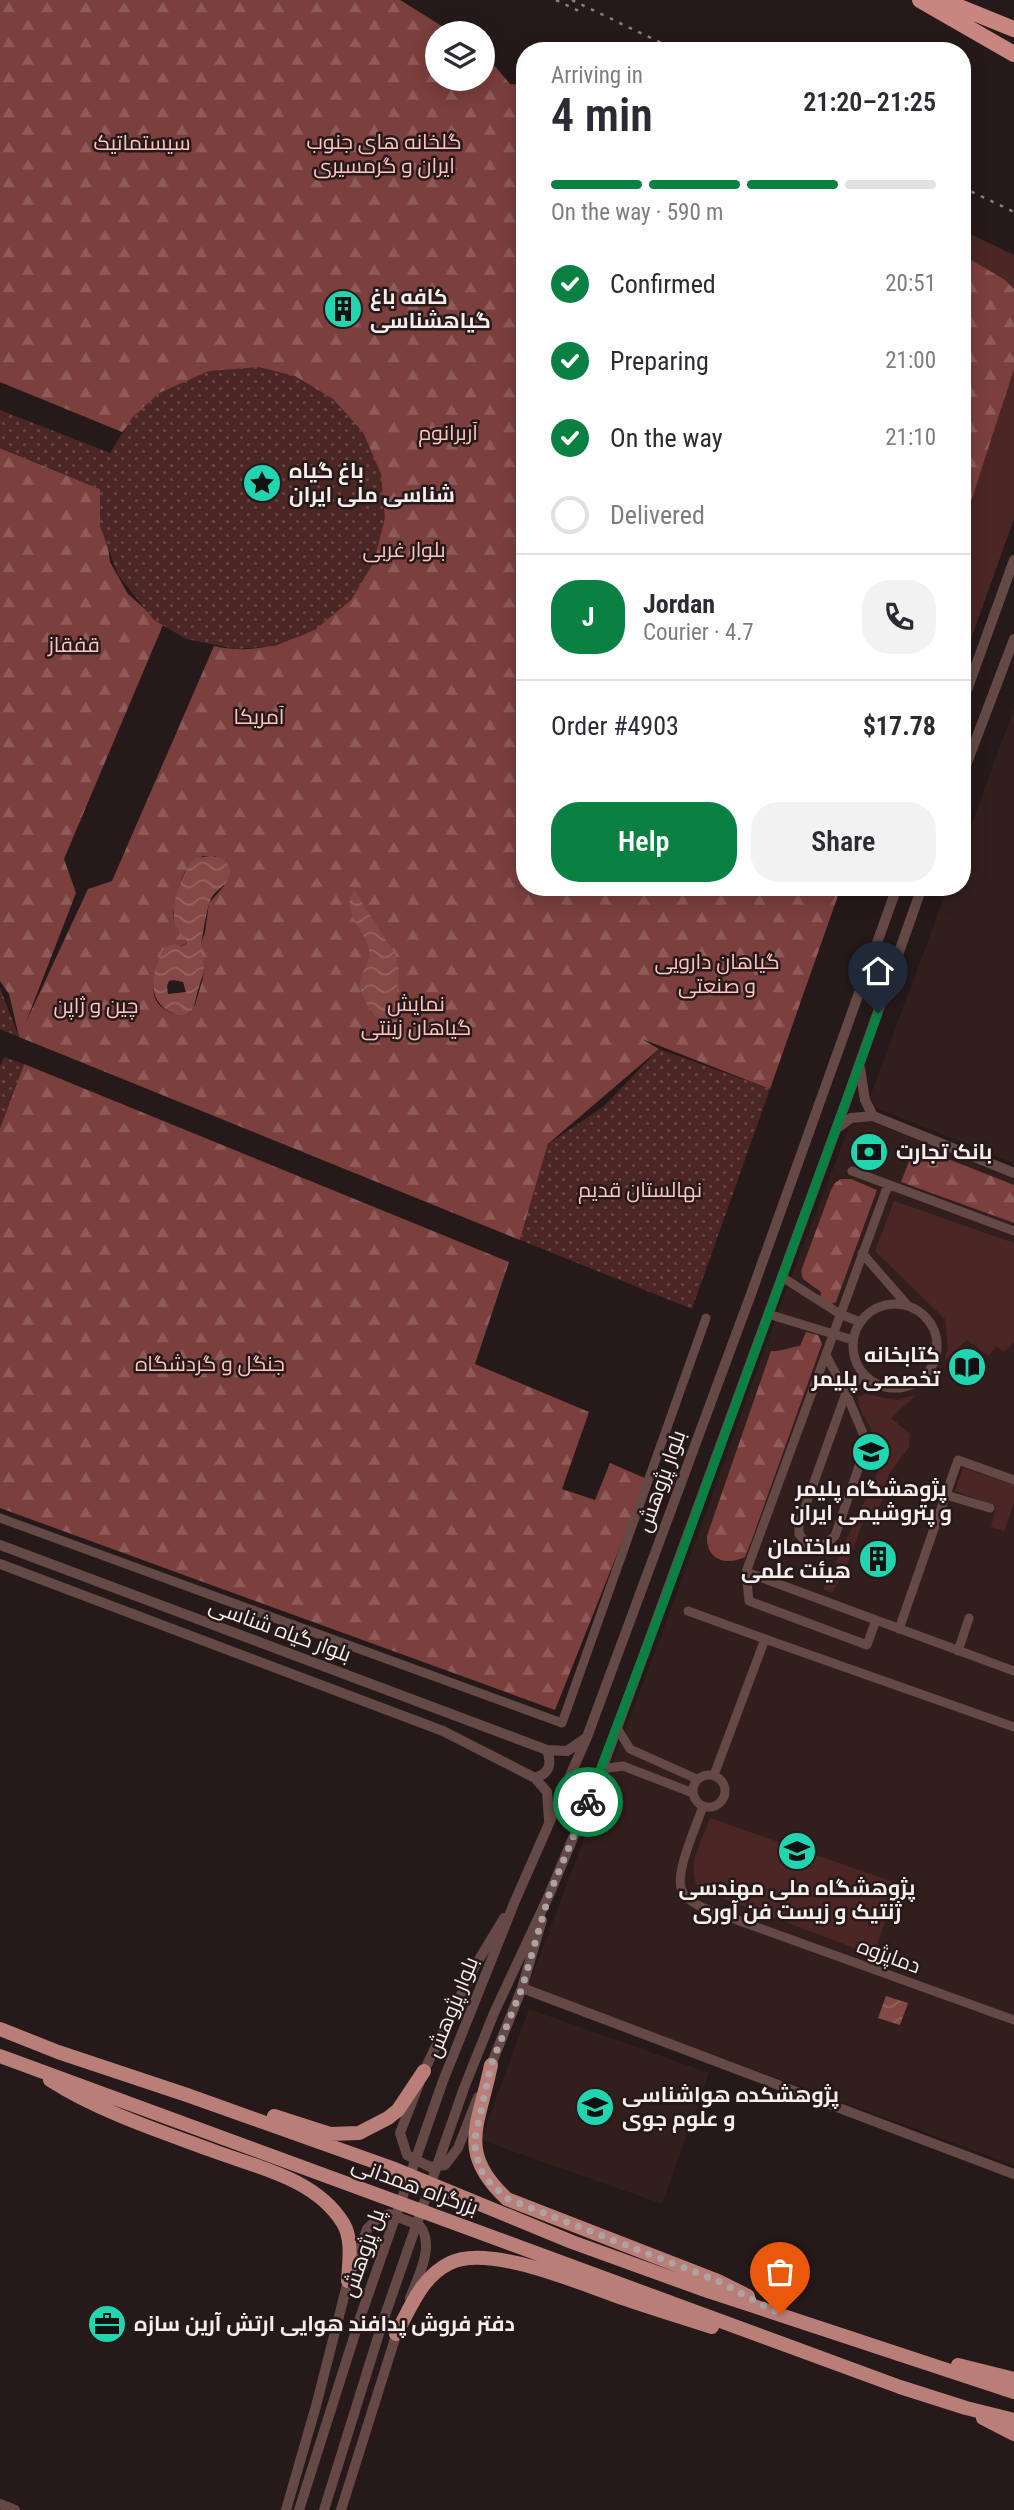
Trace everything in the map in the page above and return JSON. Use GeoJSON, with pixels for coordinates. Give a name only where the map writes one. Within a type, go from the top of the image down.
{"type":"FeatureCollection","features":[{"type":"Feature","properties":{"kind":"highway"},"geometry":{"type":"LineString","coordinates":[[920,0],[1014,54]]}},
{"type":"Feature","properties":{"kind":"highway"},"geometry":{"type":"LineString","coordinates":[[942,0],[1014,29]]}},
{"type":"Feature","properties":{"kind":"highway","name":"بزرگراه همدانی"},"geometry":{"type":"LineString","coordinates":[[0,2029],[58,2052],[392,2168],[572,2242],[702,2289],[1014,2392]]}},
{"type":"Feature","properties":{"kind":"highway"},"geometry":{"type":"LineString","coordinates":[[58,2052],[96,2054],[330,2134],[359,2133],[388,2118],[398,2110],[424,2071]]}},
{"type":"Feature","properties":{"kind":"highway","name":"بزرگراه همدانی"},"geometry":{"type":"LineString","coordinates":[[0,2056],[900,2387],[1014,2420]]}},
{"type":"Feature","properties":{"kind":"highway"},"geometry":{"type":"LineString","coordinates":[[22,2063],[73,2095],[209,2150],[285,2176],[313,2190],[328,2203],[345,2225],[349,2253],[348,2281]]}},
{"type":"Feature","properties":{"kind":"highway"},"geometry":{"type":"LineString","coordinates":[[491,2065],[474,2142],[480,2169],[490,2183],[508,2199],[718,2281],[780,2314]]}},
{"type":"Feature","properties":{"kind":"highway"},"geometry":{"type":"LineString","coordinates":[[396,2334],[425,2280],[466,2256],[501,2259],[735,2334],[785,2344]]}},
{"type":"Feature","properties":{"kind":"highway"},"geometry":{"type":"LineString","coordinates":[[877,2347],[1014,2379]]}},
{"type":"Feature","properties":{"kind":"highway"},"geometry":{"type":"LineString","coordinates":[[966,2408],[1014,2434]]}},
{"type":"Feature","properties":{"kind":"street"},"geometry":{"type":"LineString","coordinates":[[971,679],[1014,560]]}},
{"type":"Feature","properties":{"kind":"street"},"geometry":{"type":"LineString","coordinates":[[971,752],[1014,639]]}},
{"type":"Feature","properties":{"kind":"street","name":"بلوار پژوهش"},"geometry":{"type":"LineString","coordinates":[[443,2081],[515,1901],[587,1737],[894,896]]}},
{"type":"Feature","properties":{"kind":"street","name":"بلوار پژوهش"},"geometry":{"type":"LineString","coordinates":[[529,1936],[602,1769],[919,896]]}},
{"type":"Feature","properties":{"kind":"street"},"geometry":{"type":"LineString","coordinates":[[860,1064],[865,1100],[873,1116]]}},
{"type":"Feature","properties":{"kind":"street"},"geometry":{"type":"LineString","coordinates":[[836,1129],[851,1118],[873,1116],[1014,1173]]}},
{"type":"Feature","properties":{"kind":"street"},"geometry":{"type":"LineString","coordinates":[[852,1171],[1014,1231]]}},
{"type":"Feature","properties":{"kind":"street"},"geometry":{"type":"LineString","coordinates":[[876,1620],[867,1646],[749,1601],[746,1572],[888,1185]]}},
{"type":"Feature","properties":{"kind":"street"},"geometry":{"type":"LineString","coordinates":[[862,1253],[908,1306]]}},
{"type":"Feature","properties":{"kind":"street"},"geometry":{"type":"LineString","coordinates":[[782,1277],[840,1314],[860,1322]]}},
{"type":"Feature","properties":{"kind":"street"},"geometry":{"type":"LineString","coordinates":[[894,1304],[908,1306],[920,1312],[930,1322],[936,1335],[937,1349],[926,1374],[914,1383],[887,1387],[873,1382],[863,1373],[856,1361],[853,1340],[860,1322],[869,1312],[894,1304]]}},
{"type":"Feature","properties":{"kind":"street"},"geometry":{"type":"LineString","coordinates":[[768,1314],[853,1340]]}},
{"type":"Feature","properties":{"kind":"street"},"geometry":{"type":"LineString","coordinates":[[0,1518],[562,1723],[706,1318]]}},
{"type":"Feature","properties":{"kind":"street"},"geometry":{"type":"LineString","coordinates":[[826,1354],[846,1393],[867,1443],[835,1536],[823,1546],[806,1543],[799,1534],[799,1524],[846,1393],[863,1373]]}},
{"type":"Feature","properties":{"kind":"street"},"geometry":{"type":"LineString","coordinates":[[899,1629],[958,1460],[1014,1480]]}},
{"type":"Feature","properties":{"kind":"street"},"geometry":{"type":"LineString","coordinates":[[946,1495],[990,1508]]}},
{"type":"Feature","properties":{"kind":"street","name":"بلوار گیاه شناسی"},"geometry":{"type":"LineString","coordinates":[[0,1545],[547,1750]]}},
{"type":"Feature","properties":{"kind":"street","name":"بلوار گیاه شناسی"},"geometry":{"type":"LineString","coordinates":[[0,1564],[443,1731],[535,1778]]}},
{"type":"Feature","properties":{"kind":"street"},"geometry":{"type":"LineString","coordinates":[[746,1572],[1014,1671]]}},
{"type":"Feature","properties":{"kind":"street"},"geometry":{"type":"LineString","coordinates":[[688,1611],[1014,1727]]}},
{"type":"Feature","properties":{"kind":"street"},"geometry":{"type":"LineString","coordinates":[[958,1651],[969,1618]]}},
{"type":"Feature","properties":{"kind":"street"},"geometry":{"type":"LineString","coordinates":[[714,1775],[765,1639]]}},
{"type":"Feature","properties":{"kind":"street"},"geometry":{"type":"LineString","coordinates":[[617,1728],[630,1749],[697,1779]]}},
{"type":"Feature","properties":{"kind":"street"},"geometry":{"type":"LineString","coordinates":[[548,1827],[547,1792],[535,1778],[543,1775],[549,1768],[547,1750],[566,1751],[587,1737]]}},
{"type":"Feature","properties":{"kind":"street"},"geometry":{"type":"LineString","coordinates":[[602,1769],[623,1766],[693,1793]]}},
{"type":"Feature","properties":{"kind":"street"},"geometry":{"type":"LineString","coordinates":[[708,1774],[714,1775],[723,1782],[725,1793],[715,1806],[704,1806],[698,1803],[692,1788],[697,1779],[708,1774]]}},
{"type":"Feature","properties":{"kind":"street","name":"دماپژوه"},"geometry":{"type":"LineString","coordinates":[[704,1806],[682,1869],[681,1888],[687,1899],[701,1908],[1014,2020]]}},
{"type":"Feature","properties":{"kind":"street"},"geometry":{"type":"LineString","coordinates":[[515,1901],[475,1966],[424,2071],[400,2133],[407,2155],[430,2167],[445,2165],[453,2158],[522,1988],[549,1895]]}},
{"type":"Feature","properties":{"kind":"street","name":"پل پژوهش"},"geometry":{"type":"LineString","coordinates":[[324,2510],[383,2321],[464,2088],[529,1936]]}},
{"type":"Feature","properties":{"kind":"street"},"geometry":{"type":"LineString","coordinates":[[522,1988],[1014,2174]]}},
{"type":"Feature","properties":{"kind":"street","name":"پل پژوهش"},"geometry":{"type":"LineString","coordinates":[[299,2510],[360,2318],[443,2081]]}},
{"type":"Feature","properties":{"kind":"street"},"geometry":{"type":"LineString","coordinates":[[286,2510],[348,2281],[366,2229],[389,2214],[411,2221],[424,2230],[426,2249],[396,2334],[341,2510]]}},
{"type":"Feature","properties":{"kind":"street"},"geometry":{"type":"LineString","coordinates":[[0,2504],[15,2510]]}},
{"type":"Feature","properties":{"kind":"shaded area"},"geometry":{"type":"Polygon","coordinates":[[[1014,708],[1014,1163],[879,1109],[870,1097],[945,896],[971,896],[971,826],[1014,708]]]}},
{"type":"Feature","properties":{"kind":"shaded area"},"geometry":{"type":"Polygon","coordinates":[[[870,1121],[1014,1179],[1014,2165],[528,1987],[849,1127],[870,1121]]]}},
{"type":"Feature","properties":{"kind":"shaded area","name":"پژوهشکده هواشناسی و علوم جوی"},"geometry":{"type":"Polygon","coordinates":[[[529,2009],[709,2073],[662,2204],[481,2140],[529,2009]]]}},
{"type":"Feature","properties":{"kind":"green space"},"geometry":{"type":"Polygon","coordinates":[[[0,0],[400,0],[434,21],[425,21],[425,91],[495,91],[495,66],[510,84],[516,84],[516,896],[838,896],[770,1089],[642,1039],[659,1049],[548,1144],[520,1240],[19,1037],[9,994],[0,981],[0,448],[100,489],[110,562],[128,594],[163,625],[64,859],[76,893],[26,1022],[88,889],[112,881],[214,646],[254,649],[316,629],[160,393],[122,432],[0,382],[0,0]],[[203,856],[195,860],[185,872],[173,913],[187,943],[161,955],[155,975],[154,992],[160,1006],[180,1016],[189,1013],[195,1005],[203,978],[204,966],[199,949],[205,932],[209,903],[224,886],[216,856],[203,856]]]}},
{"type":"Feature","properties":{"kind":"green space"},"geometry":{"type":"Polygon","coordinates":[[[971,234],[1014,255],[1014,519],[971,639],[971,234]]]}},
{"type":"Feature","properties":{"kind":"green space"},"geometry":{"type":"Polygon","coordinates":[[[971,260],[1005,280],[1014,289],[1014,369],[971,501],[971,260]]]}},
{"type":"Feature","properties":{"kind":"green space"},"geometry":{"type":"Polygon","coordinates":[[[259,367],[295,376],[333,399],[363,432],[381,474],[385,518],[374,562],[351,600],[316,629],[275,646],[236,649],[186,639],[154,620],[118,575],[100,526],[100,489],[0,448],[0,410],[110,453],[132,418],[159,393],[209,371],[259,367]]]}},
{"type":"Feature","properties":{"kind":"green space"},"geometry":{"type":"Polygon","coordinates":[[[0,988],[19,1037],[0,1029],[0,988]]]}},
{"type":"Feature","properties":{"kind":"green space","name":"نهالستان قدیم"},"geometry":{"type":"Polygon","coordinates":[[[659,1049],[770,1089],[692,1309],[520,1240],[548,1144],[603,1107],[659,1049]]]}},
{"type":"Feature","properties":{"kind":"green space"},"geometry":{"type":"Polygon","coordinates":[[[4,1057],[24,1064],[0,1128],[0,1066],[4,1057]]]}},
{"type":"Feature","properties":{"kind":"green space","name":"جنگل و گردشگاه"},"geometry":{"type":"Polygon","coordinates":[[[24,1064],[509,1262],[475,1364],[589,1412],[562,1489],[595,1500],[610,1463],[647,1479],[555,1710],[0,1508],[0,1128],[24,1064]]]}},
{"type":"Feature","properties":{"kind":"green space"},"geometry":{"type":"Polygon","coordinates":[[[915,1146],[1014,1185],[1014,1223],[901,1182],[915,1146]]]}},
{"type":"Feature","properties":{"kind":"green space"},"geometry":{"type":"Polygon","coordinates":[[[841,1179],[851,1179],[877,1190],[836,1302],[831,1304],[820,1298],[821,1292],[803,1279],[801,1271],[831,1190],[841,1179]]]}},
{"type":"Feature","properties":{"kind":"green space"},"geometry":{"type":"Polygon","coordinates":[[[894,1201],[1014,1243],[1014,1342],[1004,1352],[996,1346],[989,1356],[967,1340],[945,1360],[948,1348],[945,1319],[875,1251],[894,1201]]]}},
{"type":"Feature","properties":{"kind":"green space"},"geometry":{"type":"Polygon","coordinates":[[[806,1332],[818,1335],[822,1344],[751,1542],[745,1557],[731,1561],[718,1559],[710,1551],[707,1536],[771,1351],[800,1346],[806,1332]]]}},
{"type":"Feature","properties":{"kind":"green space"},"geometry":{"type":"Polygon","coordinates":[[[865,1394],[896,1400],[916,1395],[891,1418],[910,1434],[909,1447],[888,1475],[898,1485],[886,1493],[876,1512],[867,1511],[844,1573],[832,1593],[823,1589],[878,1472],[871,1456],[874,1439],[859,1405],[858,1397],[865,1394]]]}},
{"type":"Feature","properties":{"kind":"green space"},"geometry":{"type":"Polygon","coordinates":[[[963,1468],[1014,1485],[1014,1503],[1004,1531],[991,1527],[996,1506],[955,1491],[963,1468]]]}},
{"type":"Feature","properties":{"kind":"green space"},"geometry":{"type":"Polygon","coordinates":[[[710,1818],[899,1884],[873,1955],[703,1891],[694,1876],[694,1866],[710,1818]]]}},
{"type":"Feature","properties":{"kind":"water"},"geometry":{"type":"Polygon","coordinates":[[[195,858],[220,858],[226,861],[230,871],[228,879],[212,897],[208,906],[201,948],[204,972],[194,1006],[180,1016],[160,1004],[153,987],[156,967],[165,947],[187,943],[175,923],[174,908],[182,879],[195,858]],[[169,981],[168,994],[186,992],[183,982],[169,981]]]}},
{"type":"Feature","properties":{"kind":"water"},"geometry":{"type":"Polygon","coordinates":[[[354,890],[395,954],[399,971],[397,994],[404,1023],[400,1026],[406,1032],[403,1040],[383,1025],[362,993],[360,982],[369,950],[350,905],[354,890]]]}},
{"type":"Feature","properties":{"kind":"water"},"geometry":{"type":"Polygon","coordinates":[[[886,1996],[908,2003],[900,2025],[878,2018],[886,1996]]]}},
{"type":"Feature","properties":{"kind":"railway"},"geometry":{"type":"LineString","coordinates":[[556,0],[581,12]]}},
{"type":"Feature","properties":{"kind":"railway"},"geometry":{"type":"LineString","coordinates":[[572,0],[659,42]]}},
{"type":"Feature","properties":{"kind":"railway"},"geometry":{"type":"LineString","coordinates":[[971,191],[1014,212]]}},
{"type":"Feature","properties":{"kind":"way so far"},"geometry":{"type":"LineString","coordinates":[[588,1802],[549,1895],[522,1988],[491,2065],[474,2142],[480,2169],[490,2183],[508,2199],[718,2281],[780,2314]]}},
{"type":"Feature","properties":{"kind":"place","name":"کافه باغ گیاهشناسی"},"geometry":{"type":"Point","coordinates":[343,309]}},
{"type":"Feature","properties":{"kind":"place","name":"باغ گیاه‌ شناسی ملی ایران"},"geometry":{"type":"Point","coordinates":[262,483]}},
{"type":"Feature","properties":{"kind":"place","name":"بانک تجارت"},"geometry":{"type":"Point","coordinates":[869,1152]}},
{"type":"Feature","properties":{"kind":"place","name":"کتابخانه تخصصی پلیمر"},"geometry":{"type":"Point","coordinates":[967,1367]}},
{"type":"Feature","properties":{"kind":"place","name":"پژوهشگاه پلیمر و پتروشیمی ایران"},"geometry":{"type":"Point","coordinates":[871,1452]}},
{"type":"Feature","properties":{"kind":"place","name":"ساختمان هیئت علمی"},"geometry":{"type":"Point","coordinates":[878,1559]}},
{"type":"Feature","properties":{"kind":"place","name":"پژوهشگاه ملی مهندسی ژنتیک و زیست فن آوری"},"geometry":{"type":"Point","coordinates":[797,1851]}},
{"type":"Feature","properties":{"kind":"place","name":"پژوهشکده هواشناسی و علوم جوی"},"geometry":{"type":"Point","coordinates":[595,2107]}},
{"type":"Feature","properties":{"kind":"place","name":"دفتر فروش پدافند هوایی ارتش آرین سازه"},"geometry":{"type":"Point","coordinates":[107,2324]}},
{"type":"Feature","properties":{"kind":"route"},"geometry":{"type":"LineString","coordinates":[[588,1802],[878,1013]]}},
{"type":"Feature","properties":{"kind":"park label","name":"سیستماتیک"},"geometry":{"type":"Point","coordinates":[142,143]}},
{"type":"Feature","properties":{"kind":"park label","name":"گلخانه های جنوب ایران و گرمسیری"},"geometry":{"type":"Point","coordinates":[384,154]}},
{"type":"Feature","properties":{"kind":"park label","name":"آربرانوم"},"geometry":{"type":"Point","coordinates":[448,433]}},
{"type":"Feature","properties":{"kind":"park label","name":"بلوار غربی"},"geometry":{"type":"Point","coordinates":[404,550]}},
{"type":"Feature","properties":{"kind":"park label","name":"قفقاز"},"geometry":{"type":"Point","coordinates":[74,645]}},
{"type":"Feature","properties":{"kind":"park label","name":"آمریکا"},"geometry":{"type":"Point","coordinates":[259,717]}},
{"type":"Feature","properties":{"kind":"park label","name":"گیاهان دارویی و صنعتی"},"geometry":{"type":"Point","coordinates":[717,974]}},
{"type":"Feature","properties":{"kind":"park label","name":"چین و ژاپن"},"geometry":{"type":"Point","coordinates":[96,1006]}},
{"type":"Feature","properties":{"kind":"park label","name":"نمایش گیاهان زینتی"},"geometry":{"type":"Point","coordinates":[416,1016]}}]}
